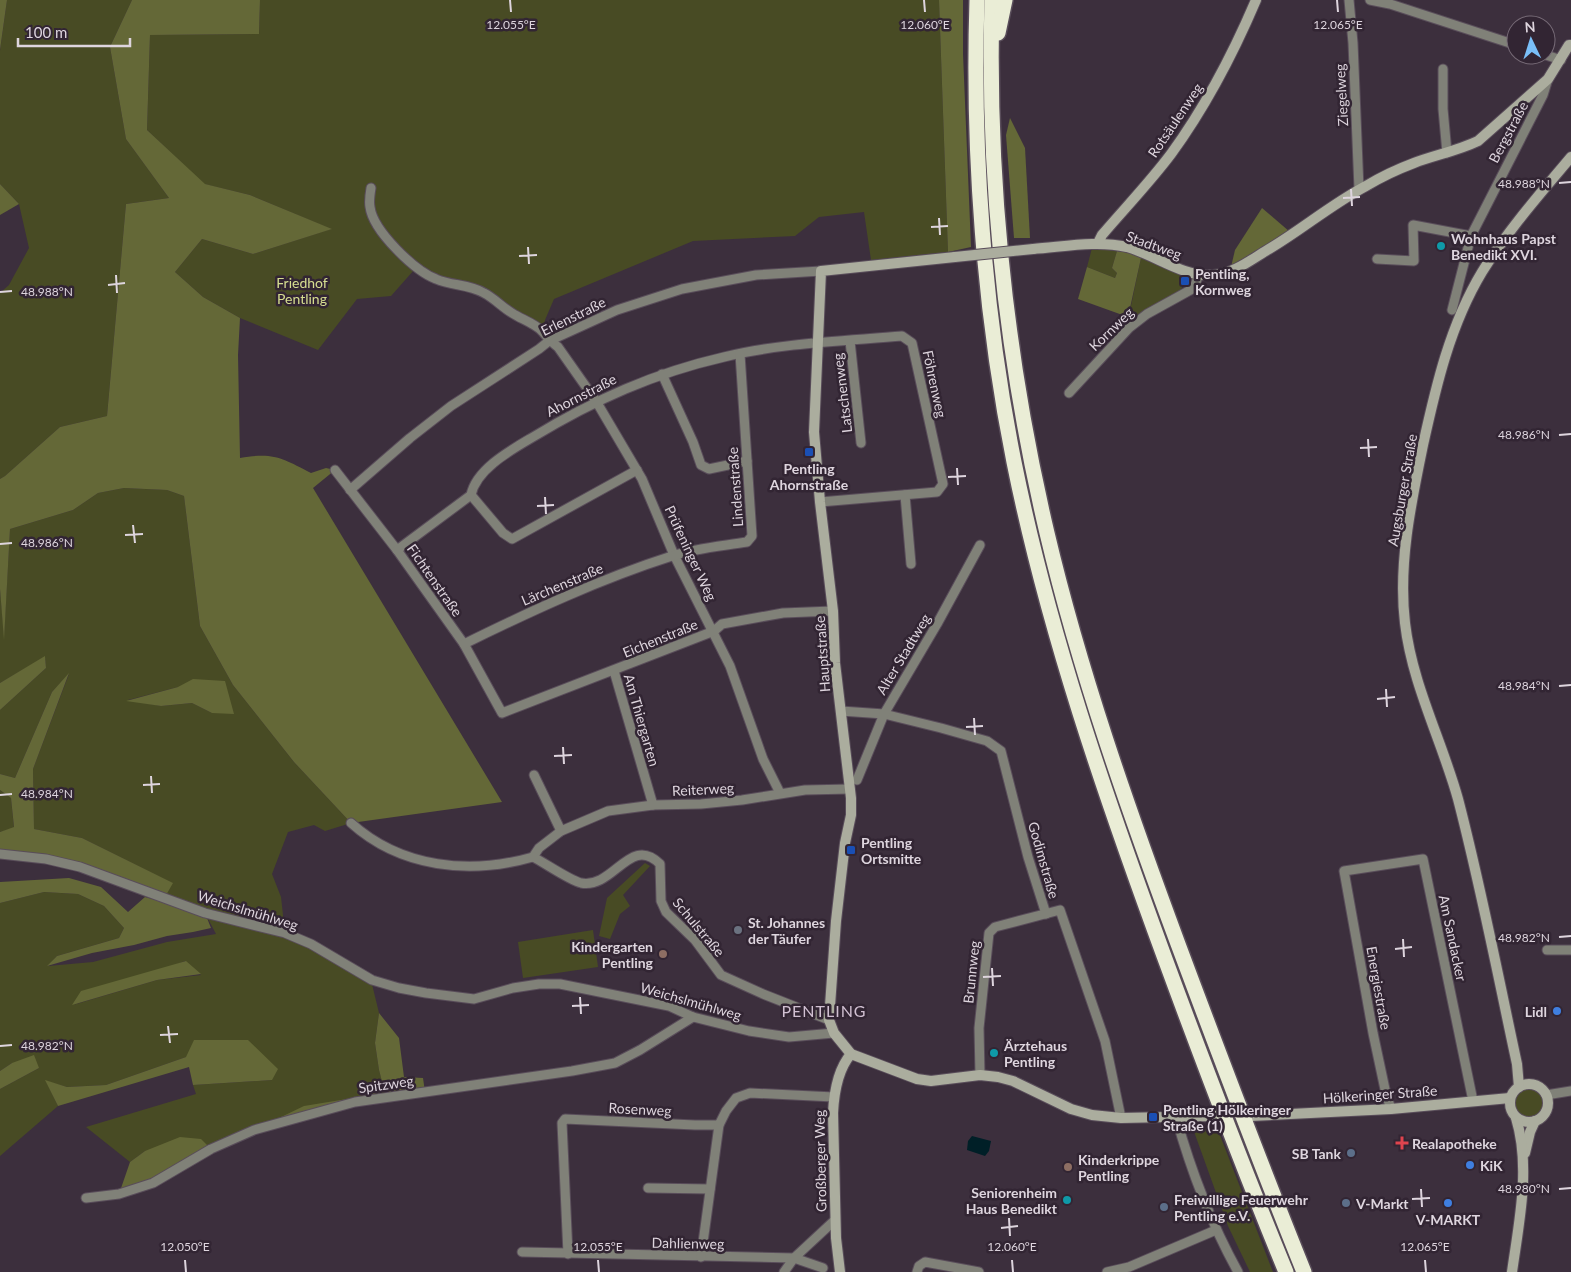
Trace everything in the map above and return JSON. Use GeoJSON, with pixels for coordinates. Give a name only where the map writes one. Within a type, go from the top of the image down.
{"type":"FeatureCollection","features":[{"type":"Feature","properties":{"kind":"highway"},"geometry":{"type":"LineString","coordinates":[[977,0],[976,100],[986,261],[997,362],[1014,462],[1030,531],[1082,721],[1126,852],[1226,1122],[1286,1272]]}},
{"type":"Feature","properties":{"kind":"highway"},"geometry":{"type":"LineString","coordinates":[[992,0],[991,78],[994,157],[1002,263],[1014,360],[1047,532],[1100,723],[1142,847],[1245,1124],[1304,1272]]}},
{"type":"Feature","properties":{"kind":"highway"},"geometry":{"type":"LineString","coordinates":[[991,78],[1005,0]]}},
{"type":"Feature","properties":{"kind":"street","name":"Rotsäulenweg"},"geometry":{"type":"LineString","coordinates":[[1098,243],[1102,235],[1176,146],[1218,82],[1256,0]]}},
{"type":"Feature","properties":{"kind":"street","name":"Ziegelweg"},"geometry":{"type":"LineString","coordinates":[[1349,0],[1360,189]]}},
{"type":"Feature","properties":{"kind":"street"},"geometry":{"type":"LineString","coordinates":[[1370,0],[1390,4],[1506,41]]}},
{"type":"Feature","properties":{"kind":"street","name":"Stadtweg"},"geometry":{"type":"LineString","coordinates":[[821,271],[1098,243],[1127,247],[1178,269],[1199,274],[1226,273],[1278,244],[1360,189],[1414,163],[1478,141],[1548,78],[1570,43]]}},
{"type":"Feature","properties":{"kind":"street"},"geometry":{"type":"LineString","coordinates":[[1556,58],[1561,60]]}},
{"type":"Feature","properties":{"kind":"street"},"geometry":{"type":"LineString","coordinates":[[1443,69],[1443,109],[1447,153]]}},
{"type":"Feature","properties":{"kind":"street","name":"Bergstraße"},"geometry":{"type":"LineString","coordinates":[[1452,310],[1471,236],[1543,95],[1548,78]]}},
{"type":"Feature","properties":{"kind":"street","name":"Augsburger Straße"},"geometry":{"type":"LineString","coordinates":[[1519,1087],[1517,1064],[1458,799],[1412,657],[1405,624],[1405,548],[1412,497],[1433,398],[1445,354],[1464,306],[1481,273],[1514,225],[1571,157]]}},
{"type":"Feature","properties":{"kind":"street","name":"Prüfeninger Weg"},"geometry":{"type":"LineString","coordinates":[[371,188],[370,207],[373,218],[388,240],[415,266],[436,279],[469,286],[484,293],[541,330],[558,347],[596,402],[637,470],[674,555],[714,631],[730,666],[763,759],[780,793]]}},
{"type":"Feature","properties":{"kind":"street"},"geometry":{"type":"LineString","coordinates":[[1378,259],[1414,261],[1413,225],[1471,236]]}},
{"type":"Feature","properties":{"kind":"street","name":"Erlenstraße"},"geometry":{"type":"LineString","coordinates":[[350,490],[410,438],[451,406],[539,349],[549,340],[617,310],[682,288],[756,276],[821,271]]}},
{"type":"Feature","properties":{"kind":"street","name":"Hauptstraße"},"geometry":{"type":"LineString","coordinates":[[821,271],[814,428],[820,502],[833,611],[835,663],[851,798],[851,815],[846,837],[836,921],[829,1020],[834,1033]]}},
{"type":"Feature","properties":{"kind":"street","name":"Kornweg"},"geometry":{"type":"LineString","coordinates":[[1069,393],[1129,328],[1147,314],[1194,288],[1199,274]]}},
{"type":"Feature","properties":{"kind":"street","name":"Föhrenweg"},"geometry":{"type":"LineString","coordinates":[[818,343],[902,336],[912,343],[943,484],[937,492],[820,502]]}},
{"type":"Feature","properties":{"kind":"street","name":"Latschenweg"},"geometry":{"type":"LineString","coordinates":[[850,341],[861,443]]}},
{"type":"Feature","properties":{"kind":"street","name":"Ahornstraße"},"geometry":{"type":"LineString","coordinates":[[397,550],[471,495],[473,486],[485,469],[520,444],[596,402],[625,388],[662,374],[740,354],[818,343]]}},
{"type":"Feature","properties":{"kind":"street","name":"Lindenstraße"},"geometry":{"type":"LineString","coordinates":[[674,555],[747,542],[752,536],[740,354]]}},
{"type":"Feature","properties":{"kind":"street"},"geometry":{"type":"LineString","coordinates":[[662,374],[701,464],[709,469],[747,460]]}},
{"type":"Feature","properties":{"kind":"street","name":"Fichtenstraße"},"geometry":{"type":"LineString","coordinates":[[335,470],[397,550],[464,644],[502,712]]}},
{"type":"Feature","properties":{"kind":"street"},"geometry":{"type":"LineString","coordinates":[[471,495],[503,533],[512,538],[637,470]]}},
{"type":"Feature","properties":{"kind":"street"},"geometry":{"type":"LineString","coordinates":[[905,495],[911,564]]}},
{"type":"Feature","properties":{"kind":"street","name":"Alter Stadtweg"},"geometry":{"type":"LineString","coordinates":[[857,780],[884,714],[938,624],[980,545]]}},
{"type":"Feature","properties":{"kind":"street","name":"Lärchenstraße"},"geometry":{"type":"LineString","coordinates":[[464,644],[536,609],[674,555]]}},
{"type":"Feature","properties":{"kind":"street","name":"Eichenstraße"},"geometry":{"type":"LineString","coordinates":[[502,712],[614,671],[714,631],[722,624],[783,613],[833,611]]}},
{"type":"Feature","properties":{"kind":"street","name":"Am Thiergarten"},"geometry":{"type":"LineString","coordinates":[[614,671],[652,805]]}},
{"type":"Feature","properties":{"kind":"street","name":"Godimstraße"},"geometry":{"type":"LineString","coordinates":[[841,711],[884,714],[987,741],[1001,751],[1028,857],[1046,914],[1060,910],[1105,1041],[1121,1118]]}},
{"type":"Feature","properties":{"kind":"street"},"geometry":{"type":"LineString","coordinates":[[534,775],[561,832]]}},
{"type":"Feature","properties":{"kind":"street","name":"Reiterweg"},"geometry":{"type":"LineString","coordinates":[[351,823],[387,849],[402,855],[432,863],[462,866],[517,861],[533,856],[539,848],[561,832],[608,811],[652,805],[701,804],[742,800],[805,790],[850,789]]}},
{"type":"Feature","properties":{"kind":"street","name":"Weichslmühlweg"},"geometry":{"type":"LineString","coordinates":[[0,854],[46,859],[80,867],[205,912],[285,933],[311,944],[372,980],[426,994],[474,999],[513,988],[539,984],[560,984],[669,1006],[693,1017],[723,1026],[789,1037],[834,1033]]}},
{"type":"Feature","properties":{"kind":"street","name":"Schulstraße"},"geometry":{"type":"LineString","coordinates":[[533,856],[580,883],[592,883],[605,878],[631,858],[642,854],[653,857],[660,864],[661,901],[666,912],[694,940],[721,975],[829,1020]]}},
{"type":"Feature","properties":{"kind":"street","name":"Am Sandacker"},"geometry":{"type":"LineString","coordinates":[[1344,871],[1423,859],[1473,1101]]}},
{"type":"Feature","properties":{"kind":"street","name":"Energiestraße"},"geometry":{"type":"LineString","coordinates":[[1344,871],[1373,1033],[1391,1109]]}},
{"type":"Feature","properties":{"kind":"street","name":"Brunnweg"},"geometry":{"type":"LineString","coordinates":[[980,1075],[979,1028],[989,933],[995,927],[1046,914]]}},
{"type":"Feature","properties":{"kind":"street"},"geometry":{"type":"LineString","coordinates":[[1547,950],[1571,950]]}},
{"type":"Feature","properties":{"kind":"street","name":"Spitzweg"},"geometry":{"type":"LineString","coordinates":[[86,1198],[119,1194],[153,1183],[211,1149],[254,1130],[355,1102],[572,1071],[615,1063],[640,1050],[693,1017]]}},
{"type":"Feature","properties":{"kind":"street"},"geometry":{"type":"LineString","coordinates":[[834,1033],[851,1054],[917,1078],[931,1081],[980,1075],[998,1077],[1013,1081],[1070,1109],[1092,1115],[1121,1118],[1215,1116]]}},
{"type":"Feature","properties":{"kind":"street","name":"Großberger Weg"},"geometry":{"type":"LineString","coordinates":[[840,1272],[835,1220],[834,1097],[844,1062],[851,1054]]}},
{"type":"Feature","properties":{"kind":"street","name":"Augsburger Straße"},"geometry":{"type":"LineString","coordinates":[[1517,1064],[1532,1084]]}},
{"type":"Feature","properties":{"kind":"street"},"geometry":{"type":"LineString","coordinates":[[1512,1272],[1521,1209],[1523,1163],[1520,1132],[1516,1118],[1510,1108],[1510,1098],[1519,1087],[1532,1084],[1546,1095],[1548,1107],[1545,1113],[1536,1121],[1530,1132],[1523,1163]]}},
{"type":"Feature","properties":{"kind":"street"},"geometry":{"type":"LineString","coordinates":[[1546,1095],[1571,1091]]}},
{"type":"Feature","properties":{"kind":"street"},"geometry":{"type":"LineString","coordinates":[[702,1257],[719,1125],[726,1111],[736,1098],[750,1093],[834,1097]]}},
{"type":"Feature","properties":{"kind":"street","name":"Hölkeringer Straße"},"geometry":{"type":"LineString","coordinates":[[1251,1116],[1391,1109],[1510,1098]]}},
{"type":"Feature","properties":{"kind":"street"},"geometry":{"type":"LineString","coordinates":[[1176,1117],[1188,1157],[1216,1230],[1238,1272]]}},
{"type":"Feature","properties":{"kind":"street"},"geometry":{"type":"LineString","coordinates":[[1516,1118],[1525,1122],[1536,1121]]}},
{"type":"Feature","properties":{"kind":"street","name":"Rosenweg"},"geometry":{"type":"LineString","coordinates":[[568,1254],[562,1123],[565,1119],[719,1125]]}},
{"type":"Feature","properties":{"kind":"street"},"geometry":{"type":"LineString","coordinates":[[648,1188],[710,1189]]}},
{"type":"Feature","properties":{"kind":"street"},"geometry":{"type":"LineString","coordinates":[[784,1272],[794,1258],[835,1220]]}},
{"type":"Feature","properties":{"kind":"street"},"geometry":{"type":"LineString","coordinates":[[1107,1272],[1129,1267],[1216,1230]]}},
{"type":"Feature","properties":{"kind":"street","name":"Dahlienweg"},"geometry":{"type":"LineString","coordinates":[[522,1252],[794,1258],[823,1268]]}},
{"type":"Feature","properties":{"kind":"street"},"geometry":{"type":"LineString","coordinates":[[917,1272],[918,1266],[925,1262],[979,1272]]}},
{"type":"Feature","properties":{"kind":"green space"},"geometry":{"type":"Polygon","coordinates":[[[0,0],[7,0],[0,50],[0,0]]]}},
{"type":"Feature","properties":{"kind":"green space"},"geometry":{"type":"Polygon","coordinates":[[[7,0],[132,0],[110,47],[126,139],[169,198],[126,204],[107,416],[60,427],[0,479],[0,293],[9,285],[29,248],[19,204],[0,184],[0,51],[7,0]]]}},
{"type":"Feature","properties":{"kind":"green space"},"geometry":{"type":"Polygon","coordinates":[[[132,0],[260,0],[259,34],[150,35],[147,130],[205,184],[250,195],[332,229],[253,254],[202,239],[175,272],[203,297],[240,318],[238,355],[240,458],[270,456],[285,460],[311,473],[326,468],[335,470],[313,488],[502,802],[351,823],[294,762],[233,685],[200,626],[184,496],[167,490],[124,488],[98,493],[73,510],[10,529],[4,640],[0,589],[0,479],[60,427],[107,416],[126,204],[169,198],[126,139],[110,47],[132,0]]]}},
{"type":"Feature","properties":{"kind":"green space","name":"Friedhof Pentling"},"geometry":{"type":"Polygon","coordinates":[[[260,0],[939,0],[948,252],[871,260],[864,212],[819,217],[795,236],[693,241],[554,299],[543,330],[478,291],[414,270],[391,296],[357,299],[318,350],[240,318],[203,297],[175,272],[202,239],[253,254],[331,229],[250,195],[204,184],[147,130],[150,35],[259,34],[260,0]]]}},
{"type":"Feature","properties":{"kind":"green space"},"geometry":{"type":"Polygon","coordinates":[[[939,0],[963,0],[963,54],[971,247],[948,252],[939,0]]]}},
{"type":"Feature","properties":{"kind":"green space"},"geometry":{"type":"Polygon","coordinates":[[[1010,118],[1025,148],[1030,238],[1014,238],[1006,135],[1010,118]]]}},
{"type":"Feature","properties":{"kind":"green space"},"geometry":{"type":"Polygon","coordinates":[[[0,184],[19,204],[0,215],[0,184]]]}},
{"type":"Feature","properties":{"kind":"green space"},"geometry":{"type":"Polygon","coordinates":[[[1262,208],[1290,232],[1231,267],[1235,250],[1262,208]]]}},
{"type":"Feature","properties":{"kind":"green space"},"geometry":{"type":"Polygon","coordinates":[[[1092,248],[1117,251],[1112,268],[1117,273],[1115,278],[1087,267],[1092,248]]]}},
{"type":"Feature","properties":{"kind":"green space"},"geometry":{"type":"Polygon","coordinates":[[[1117,251],[1130,253],[1141,258],[1128,317],[1078,299],[1087,267],[1115,278],[1117,273],[1112,268],[1117,251]]]}},
{"type":"Feature","properties":{"kind":"green space"},"geometry":{"type":"Polygon","coordinates":[[[1141,258],[1178,274],[1183,279],[1183,286],[1179,292],[1127,325],[1141,258]]]}},
{"type":"Feature","properties":{"kind":"green space"},"geometry":{"type":"Polygon","coordinates":[[[124,488],[167,490],[184,496],[200,626],[233,685],[294,762],[351,823],[325,831],[314,825],[288,832],[272,874],[281,897],[285,933],[371,980],[379,1013],[375,1043],[384,1088],[211,1149],[145,1151],[130,1162],[86,1127],[196,1094],[193,1085],[272,1080],[186,1057],[106,1085],[67,1087],[46,1081],[58,1106],[0,1156],[0,1089],[39,1068],[12,1063],[0,1071],[0,903],[44,892],[78,894],[104,906],[124,928],[119,938],[57,956],[48,966],[93,962],[167,942],[216,934],[205,913],[165,897],[172,883],[82,838],[34,829],[33,769],[69,674],[52,692],[15,778],[0,774],[0,710],[46,668],[45,657],[0,683],[0,589],[4,634],[10,529],[73,510],[98,493],[124,488]],[[178,687],[128,700],[161,706],[192,703],[212,713],[178,687]],[[185,961],[73,1005],[157,980],[201,975],[185,961]]]}},
{"type":"Feature","properties":{"kind":"green space"},"geometry":{"type":"Polygon","coordinates":[[[45,656],[46,668],[0,710],[0,683],[45,656]]]}},
{"type":"Feature","properties":{"kind":"green space"},"geometry":{"type":"Polygon","coordinates":[[[69,673],[33,769],[34,829],[82,838],[173,883],[165,897],[80,867],[0,854],[0,832],[14,827],[11,798],[0,790],[0,774],[15,778],[52,692],[69,673]]]}},
{"type":"Feature","properties":{"kind":"green space"},"geometry":{"type":"Polygon","coordinates":[[[193,679],[225,681],[234,714],[212,713],[192,703],[161,706],[126,701],[178,687],[193,679]]]}},
{"type":"Feature","properties":{"kind":"green space"},"geometry":{"type":"Polygon","coordinates":[[[0,790],[11,798],[14,828],[0,832],[0,790]]]}},
{"type":"Feature","properties":{"kind":"green space"},"geometry":{"type":"Polygon","coordinates":[[[645,863],[650,866],[623,895],[630,906],[620,914],[610,939],[599,936],[607,898],[645,863]]]}},
{"type":"Feature","properties":{"kind":"green space"},"geometry":{"type":"Polygon","coordinates":[[[69,878],[101,887],[128,912],[145,897],[205,913],[211,928],[92,953],[47,966],[57,956],[119,938],[124,928],[104,906],[78,894],[44,892],[0,903],[0,882],[69,878]]]}},
{"type":"Feature","properties":{"kind":"green space"},"geometry":{"type":"Polygon","coordinates":[[[593,930],[598,967],[523,978],[518,942],[593,930]]]}},
{"type":"Feature","properties":{"kind":"green space"},"geometry":{"type":"Polygon","coordinates":[[[186,961],[201,974],[157,980],[72,1005],[81,991],[186,961]]]}},
{"type":"Feature","properties":{"kind":"green space"},"geometry":{"type":"Polygon","coordinates":[[[379,1013],[399,1038],[404,1077],[423,1078],[425,1092],[355,1102],[254,1130],[304,1106],[353,1098],[384,1089],[375,1043],[379,1013]]]}},
{"type":"Feature","properties":{"kind":"green space"},"geometry":{"type":"Polygon","coordinates":[[[194,1040],[248,1040],[278,1069],[272,1080],[193,1085],[189,1067],[58,1106],[45,1080],[67,1087],[106,1085],[186,1057],[194,1040]]]}},
{"type":"Feature","properties":{"kind":"green space"},"geometry":{"type":"Polygon","coordinates":[[[34,1055],[39,1068],[0,1089],[0,1071],[12,1063],[34,1055]]]}},
{"type":"Feature","properties":{"kind":"green space"},"geometry":{"type":"Polygon","coordinates":[[[1530,1088],[1536,1089],[1544,1097],[1544,1109],[1536,1117],[1530,1118],[1524,1117],[1516,1109],[1515,1103],[1516,1097],[1524,1089],[1530,1088]]]}},
{"type":"Feature","properties":{"kind":"green space"},"geometry":{"type":"Polygon","coordinates":[[[1216,1125],[1273,1272],[1250,1272],[1228,1226],[1192,1126],[1216,1125]]]}},
{"type":"Feature","properties":{"kind":"green space"},"geometry":{"type":"Polygon","coordinates":[[[180,1137],[201,1139],[211,1149],[153,1183],[119,1194],[130,1162],[145,1151],[180,1137]]]}},
{"type":"Feature","properties":{"kind":"water"},"geometry":{"type":"Polygon","coordinates":[[[972,1136],[991,1141],[989,1151],[985,1156],[967,1150],[968,1141],[972,1136]]]}},
{"type":"Feature","properties":{"kind":"place","name":"Wohnhaus Papst Benedikt XVI."},"geometry":{"type":"Point","coordinates":[1441,246]}},
{"type":"Feature","properties":{"kind":"place","name":"Pentling, Kornweg"},"geometry":{"type":"Point","coordinates":[1185,281]}},
{"type":"Feature","properties":{"kind":"place","name":"Pentling Ahornstraße"},"geometry":{"type":"Point","coordinates":[809,452]}},
{"type":"Feature","properties":{"kind":"place","name":"Pentling Ortsmitte"},"geometry":{"type":"Point","coordinates":[851,850]}},
{"type":"Feature","properties":{"kind":"place","name":"St. Johannes der Täufer"},"geometry":{"type":"Point","coordinates":[738,930]}},
{"type":"Feature","properties":{"kind":"place","name":"Kindergarten Pentling"},"geometry":{"type":"Point","coordinates":[663,954]}},
{"type":"Feature","properties":{"kind":"place","name":"Lidl"},"geometry":{"type":"Point","coordinates":[1557,1011]}},
{"type":"Feature","properties":{"kind":"place","name":"Ärztehaus Pentling"},"geometry":{"type":"Point","coordinates":[994,1053]}},
{"type":"Feature","properties":{"kind":"place","name":"Pentling Hölkeringer Straße (1)"},"geometry":{"type":"Point","coordinates":[1153,1117]}},
{"type":"Feature","properties":{"kind":"place","name":"Realapotheke"},"geometry":{"type":"Point","coordinates":[1402,1143]}},
{"type":"Feature","properties":{"kind":"place","name":"SB Tank"},"geometry":{"type":"Point","coordinates":[1351,1153]}},
{"type":"Feature","properties":{"kind":"place","name":"KiK"},"geometry":{"type":"Point","coordinates":[1470,1165]}},
{"type":"Feature","properties":{"kind":"place","name":"Kinderkrippe Pentling"},"geometry":{"type":"Point","coordinates":[1068,1167]}},
{"type":"Feature","properties":{"kind":"place","name":"Seniorenheim Haus Benedikt"},"geometry":{"type":"Point","coordinates":[1067,1200]}},
{"type":"Feature","properties":{"kind":"place","name":"V-Markt"},"geometry":{"type":"Point","coordinates":[1346,1203]}},
{"type":"Feature","properties":{"kind":"place","name":"V-MARKT"},"geometry":{"type":"Point","coordinates":[1448,1203]}},
{"type":"Feature","properties":{"kind":"place","name":"Freiwillige Feuerwehr Pentling e.V."},"geometry":{"type":"Point","coordinates":[1164,1207]}},
{"type":"Feature","properties":{"kind":"district","name":"PENTLING"},"geometry":{"type":"Point","coordinates":[824,1010]}}]}
